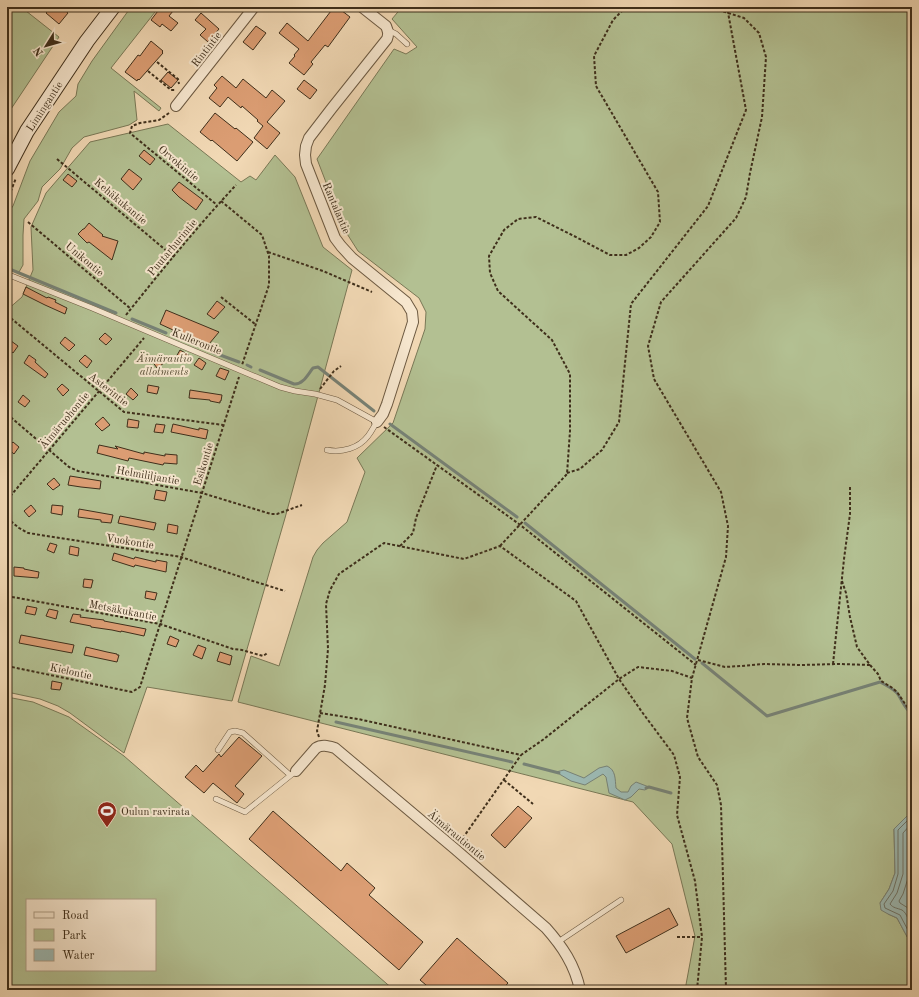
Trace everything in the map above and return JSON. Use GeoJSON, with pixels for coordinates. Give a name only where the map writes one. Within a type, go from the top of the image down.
{"type":"FeatureCollection","features":[{"type":"Feature","properties":{"kind":"main road","name":"Limingantie"},"geometry":{"type":"LineString","coordinates":[[7,169],[27,132],[87,41],[113,7]]}},
{"type":"Feature","properties":{"kind":"street","name":"Rintintie"},"geometry":{"type":"LineString","coordinates":[[176,106],[254,7]]}},
{"type":"Feature","properties":{"kind":"street"},"geometry":{"type":"LineString","coordinates":[[362,7],[386,26],[388,30]]}},
{"type":"Feature","properties":{"kind":"street","name":"Rantalantie"},"geometry":{"type":"LineString","coordinates":[[378,422],[387,404],[412,322],[412,312],[406,302],[352,258],[335,238],[306,164],[305,155],[309,138],[387,39],[388,30]]}},
{"type":"Feature","properties":{"kind":"street"},"geometry":{"type":"LineString","coordinates":[[293,773],[320,745]]}},
{"type":"Feature","properties":{"kind":"street","name":"Äimärautiontie"},"geometry":{"type":"LineString","coordinates":[[320,745],[335,748],[546,928],[568,957],[579,982],[580,990]]}},
{"type":"Feature","properties":{"kind":"lane"},"geometry":{"type":"LineString","coordinates":[[388,30],[396,34],[407,44]]}},
{"type":"Feature","properties":{"kind":"lane","name":"Kullerontie"},"geometry":{"type":"LineString","coordinates":[[9,275],[280,387],[337,400],[378,422]]}},
{"type":"Feature","properties":{"kind":"lane"},"geometry":{"type":"LineString","coordinates":[[327,450],[344,450],[354,447],[368,436],[378,422]]}},
{"type":"Feature","properties":{"kind":"lane"},"geometry":{"type":"LineString","coordinates":[[216,799],[245,812],[293,773],[243,734],[236,731],[230,732],[218,750]]}},
{"type":"Feature","properties":{"kind":"lane"},"geometry":{"type":"LineString","coordinates":[[558,942],[621,900]]}},
{"type":"Feature","properties":{"kind":"path"},"geometry":{"type":"LineString","coordinates":[[566,474],[570,431],[570,374],[552,340],[498,291],[490,273],[489,256],[504,230],[518,219],[536,217],[610,255],[626,255],[639,248],[651,237],[660,222],[658,192],[596,86],[594,56],[613,20],[626,7]]}},
{"type":"Feature","properties":{"kind":"path"},"geometry":{"type":"LineString","coordinates":[[709,7],[744,18],[759,33],[766,57],[762,117],[746,197],[736,218],[661,302],[648,346],[654,379],[721,492],[728,526],[726,556],[692,678],[687,718],[698,757],[717,785],[722,805],[726,990]]}},
{"type":"Feature","properties":{"kind":"path"},"geometry":{"type":"LineString","coordinates":[[320,745],[318,731],[325,685],[328,649],[326,604],[330,590],[339,574],[384,544],[464,559],[500,546],[566,474],[580,469],[602,450],[619,422],[631,304],[708,206],[746,110],[728,7]]}},
{"type":"Feature","properties":{"kind":"path"},"geometry":{"type":"LineString","coordinates":[[157,62],[178,80],[179,84]]}},
{"type":"Feature","properties":{"kind":"path"},"geometry":{"type":"LineString","coordinates":[[148,71],[171,90],[175,90]]}},
{"type":"Feature","properties":{"kind":"path","name":"Orvokintie"},"geometry":{"type":"LineString","coordinates":[[163,118],[132,126],[130,133],[217,205]]}},
{"type":"Feature","properties":{"kind":"path","name":"Kehäkukantie"},"geometry":{"type":"LineString","coordinates":[[57,159],[174,256]]}},
{"type":"Feature","properties":{"kind":"path","name":"Puutarhurintie"},"geometry":{"type":"LineString","coordinates":[[122,321],[174,256],[236,185]]}},
{"type":"Feature","properties":{"kind":"path","name":"Esikontie"},"geometry":{"type":"LineString","coordinates":[[132,692],[140,687],[268,285],[269,256],[262,235],[221,201]]}},
{"type":"Feature","properties":{"kind":"path","name":"Unikontie"},"geometry":{"type":"LineString","coordinates":[[28,222],[131,309]]}},
{"type":"Feature","properties":{"kind":"path"},"geometry":{"type":"LineString","coordinates":[[268,252],[323,271],[372,292]]}},
{"type":"Feature","properties":{"kind":"path"},"geometry":{"type":"LineString","coordinates":[[221,296],[255,324]]}},
{"type":"Feature","properties":{"kind":"path","name":"Asterintie"},"geometry":{"type":"LineString","coordinates":[[7,315],[124,412],[223,425]]}},
{"type":"Feature","properties":{"kind":"path","name":"Äimäruohontie"},"geometry":{"type":"LineString","coordinates":[[7,500],[149,332]]}},
{"type":"Feature","properties":{"kind":"path"},"geometry":{"type":"LineString","coordinates":[[327,380],[334,371],[341,366]]}},
{"type":"Feature","properties":{"kind":"path","name":"Helmililjantie"},"geometry":{"type":"LineString","coordinates":[[7,414],[69,467],[78,471],[202,493],[271,514],[277,514],[302,505]]}},
{"type":"Feature","properties":{"kind":"path"},"geometry":{"type":"LineString","coordinates":[[378,422],[519,524],[696,665]]}},
{"type":"Feature","properties":{"kind":"path"},"geometry":{"type":"LineString","coordinates":[[400,546],[413,532],[416,518],[437,465]]}},
{"type":"Feature","properties":{"kind":"path"},"geometry":{"type":"LineString","coordinates":[[834,664],[850,514],[850,485]]}},
{"type":"Feature","properties":{"kind":"path","name":"Vuokontie"},"geometry":{"type":"LineString","coordinates":[[7,518],[28,533],[181,557],[285,591]]}},
{"type":"Feature","properties":{"kind":"path"},"geometry":{"type":"LineString","coordinates":[[500,546],[576,601],[619,679],[674,755],[680,777],[677,815],[695,881],[702,937],[697,990]]}},
{"type":"Feature","properties":{"kind":"path"},"geometry":{"type":"LineString","coordinates":[[842,579],[857,647],[881,680],[897,692],[912,713]]}},
{"type":"Feature","properties":{"kind":"path","name":"Metsäkukantie"},"geometry":{"type":"LineString","coordinates":[[7,596],[160,624],[233,649],[263,656],[268,652]]}},
{"type":"Feature","properties":{"kind":"path"},"geometry":{"type":"LineString","coordinates":[[698,660],[724,667],[764,664],[870,665]]}},
{"type":"Feature","properties":{"kind":"path","name":"Kielontie"},"geometry":{"type":"LineString","coordinates":[[7,666],[132,692]]}},
{"type":"Feature","properties":{"kind":"path"},"geometry":{"type":"LineString","coordinates":[[455,849],[521,754],[544,739],[619,679],[638,667],[672,671],[692,678]]}},
{"type":"Feature","properties":{"kind":"path"},"geometry":{"type":"LineString","coordinates":[[320,714],[358,719],[521,754]]}},
{"type":"Feature","properties":{"kind":"path"},"geometry":{"type":"LineString","coordinates":[[504,780],[533,804]]}},
{"type":"Feature","properties":{"kind":"path"},"geometry":{"type":"LineString","coordinates":[[677,937],[702,937]]}},
{"type":"Feature","properties":{"kind":"green space"},"geometry":{"type":"Polygon","coordinates":[[[7,7],[21,7],[59,37],[7,115],[7,7]]]}},
{"type":"Feature","properties":{"kind":"green space"},"geometry":{"type":"Polygon","coordinates":[[[131,7],[159,7],[111,68],[161,108],[159,111],[134,91],[137,120],[129,125],[84,137],[72,148],[60,169],[42,187],[38,201],[24,219],[23,265],[19,272],[12,270],[7,279],[7,214],[13,206],[30,161],[59,112],[76,96],[78,84],[92,61],[131,7]]]}},
{"type":"Feature","properties":{"kind":"green space"},"geometry":{"type":"Polygon","coordinates":[[[402,7],[912,7],[912,811],[894,829],[895,873],[889,889],[880,903],[888,914],[897,918],[912,945],[911,990],[685,990],[695,936],[672,844],[633,802],[238,702],[251,656],[279,666],[313,557],[323,543],[347,522],[365,472],[357,458],[393,423],[425,329],[426,312],[419,298],[358,251],[344,229],[317,159],[394,49],[406,54],[417,47],[392,19],[402,7]]]}},
{"type":"Feature","properties":{"kind":"green space","name":"Äimärautio allotments"},"geometry":{"type":"Polygon","coordinates":[[[168,124],[241,182],[250,176],[256,180],[275,155],[295,177],[323,247],[352,270],[285,518],[232,701],[147,687],[124,753],[70,713],[58,706],[40,699],[7,692],[7,310],[22,297],[33,270],[31,227],[46,193],[90,142],[168,124]]]}},
{"type":"Feature","properties":{"kind":"green space","name":"Oulun ravirata"},"geometry":{"type":"Polygon","coordinates":[[[7,697],[33,702],[69,717],[124,756],[394,990],[7,990],[7,697]]]}},
{"type":"Feature","properties":{"kind":"water"},"geometry":{"type":"Polygon","coordinates":[[[607,766],[614,772],[616,788],[621,792],[628,792],[631,786],[636,782],[649,787],[645,790],[639,789],[631,797],[625,800],[609,793],[606,777],[603,774],[585,785],[571,781],[556,772],[564,770],[584,778],[599,768],[607,766]]]}},
{"type":"Feature","properties":{"kind":"water"},"geometry":{"type":"Polygon","coordinates":[[[912,811],[912,945],[897,918],[881,910],[880,903],[889,889],[895,873],[894,829],[912,811]]]}},
{"type":"Feature","properties":{"kind":"building"},"geometry":{"type":"Polygon","coordinates":[[[51,7],[61,7],[68,13],[59,24],[46,13],[51,7]]]}},
{"type":"Feature","properties":{"kind":"building"},"geometry":{"type":"Polygon","coordinates":[[[161,7],[167,7],[173,11],[169,16],[178,23],[171,31],[162,24],[160,27],[151,20],[161,7]]]}},
{"type":"Feature","properties":{"kind":"building"},"geometry":{"type":"Polygon","coordinates":[[[334,7],[337,7],[350,17],[328,47],[325,45],[311,62],[313,64],[304,75],[289,63],[299,49],[279,33],[287,23],[308,41],[334,7]]]}},
{"type":"Feature","properties":{"kind":"building"},"geometry":{"type":"Polygon","coordinates":[[[201,13],[219,29],[208,42],[200,35],[206,29],[195,20],[201,13]]]}},
{"type":"Feature","properties":{"kind":"building"},"geometry":{"type":"Polygon","coordinates":[[[256,26],[266,33],[253,50],[243,42],[256,26]]]}},
{"type":"Feature","properties":{"kind":"building"},"geometry":{"type":"Polygon","coordinates":[[[151,41],[163,51],[163,53],[137,81],[125,72],[138,55],[140,56],[151,41]]]}},
{"type":"Feature","properties":{"kind":"building"},"geometry":{"type":"Polygon","coordinates":[[[168,72],[178,80],[171,88],[161,80],[168,72]]]}},
{"type":"Feature","properties":{"kind":"building"},"geometry":{"type":"Polygon","coordinates":[[[222,76],[236,88],[243,79],[266,98],[272,90],[285,101],[267,122],[280,133],[267,149],[254,138],[263,126],[257,121],[258,120],[242,106],[241,108],[228,97],[220,107],[209,98],[217,88],[214,85],[222,76]]]}},
{"type":"Feature","properties":{"kind":"building"},"geometry":{"type":"Polygon","coordinates":[[[304,80],[317,90],[310,99],[297,89],[304,80]]]}},
{"type":"Feature","properties":{"kind":"building"},"geometry":{"type":"Polygon","coordinates":[[[215,113],[253,142],[237,161],[200,132],[215,113]]]}},
{"type":"Feature","properties":{"kind":"building"},"geometry":{"type":"Polygon","coordinates":[[[144,150],[155,159],[150,165],[139,156],[144,150]]]}},
{"type":"Feature","properties":{"kind":"building"},"geometry":{"type":"Polygon","coordinates":[[[129,169],[142,179],[133,190],[121,179],[129,169]]]}},
{"type":"Feature","properties":{"kind":"building"},"geometry":{"type":"Polygon","coordinates":[[[68,174],[77,181],[72,187],[63,180],[68,174]]]}},
{"type":"Feature","properties":{"kind":"building"},"geometry":{"type":"Polygon","coordinates":[[[179,182],[203,200],[196,210],[172,190],[179,182]]]}},
{"type":"Feature","properties":{"kind":"building"},"geometry":{"type":"Polygon","coordinates":[[[89,223],[103,235],[102,236],[118,241],[112,260],[89,242],[87,243],[78,234],[89,223]]]}},
{"type":"Feature","properties":{"kind":"building"},"geometry":{"type":"Polygon","coordinates":[[[26,287],[47,298],[56,300],[55,302],[67,308],[65,314],[23,294],[26,287]]]}},
{"type":"Feature","properties":{"kind":"building"},"geometry":{"type":"Polygon","coordinates":[[[217,301],[225,307],[214,319],[207,314],[217,301]]]}},
{"type":"Feature","properties":{"kind":"building"},"geometry":{"type":"Polygon","coordinates":[[[166,310],[219,332],[209,344],[191,337],[190,340],[172,332],[173,330],[160,324],[166,310]]]}},
{"type":"Feature","properties":{"kind":"building"},"geometry":{"type":"Polygon","coordinates":[[[105,333],[112,339],[106,345],[99,339],[105,333]]]}},
{"type":"Feature","properties":{"kind":"building"},"geometry":{"type":"Polygon","coordinates":[[[65,337],[75,345],[69,351],[60,343],[65,337]]]}},
{"type":"Feature","properties":{"kind":"building"},"geometry":{"type":"Polygon","coordinates":[[[7,338],[18,346],[13,353],[7,348],[7,338]]]}},
{"type":"Feature","properties":{"kind":"building"},"geometry":{"type":"Polygon","coordinates":[[[180,350],[189,355],[185,363],[176,357],[180,350]]]}},
{"type":"Feature","properties":{"kind":"building"},"geometry":{"type":"Polygon","coordinates":[[[29,355],[36,360],[35,362],[48,374],[45,378],[24,363],[29,355]]]}},
{"type":"Feature","properties":{"kind":"building"},"geometry":{"type":"Polygon","coordinates":[[[85,355],[92,361],[87,368],[79,361],[85,355]]]}},
{"type":"Feature","properties":{"kind":"building"},"geometry":{"type":"Polygon","coordinates":[[[158,356],[164,363],[157,368],[152,361],[158,356]]]}},
{"type":"Feature","properties":{"kind":"building"},"geometry":{"type":"Polygon","coordinates":[[[199,358],[206,363],[202,370],[194,365],[199,358]]]}},
{"type":"Feature","properties":{"kind":"building"},"geometry":{"type":"Polygon","coordinates":[[[220,368],[229,371],[225,380],[216,376],[220,368]]]}},
{"type":"Feature","properties":{"kind":"building"},"geometry":{"type":"Polygon","coordinates":[[[62,384],[69,390],[63,396],[57,389],[62,384]]]}},
{"type":"Feature","properties":{"kind":"building"},"geometry":{"type":"Polygon","coordinates":[[[148,385],[159,387],[157,394],[147,392],[148,385]]]}},
{"type":"Feature","properties":{"kind":"building"},"geometry":{"type":"Polygon","coordinates":[[[131,388],[138,395],[133,400],[126,394],[131,388]]]}},
{"type":"Feature","properties":{"kind":"building"},"geometry":{"type":"Polygon","coordinates":[[[190,390],[222,395],[221,401],[220,403],[210,400],[189,398],[190,390]]]}},
{"type":"Feature","properties":{"kind":"building"},"geometry":{"type":"Polygon","coordinates":[[[23,395],[30,401],[25,407],[18,402],[23,395]]]}},
{"type":"Feature","properties":{"kind":"building"},"geometry":{"type":"Polygon","coordinates":[[[103,417],[110,425],[102,431],[95,424],[103,417]]]}},
{"type":"Feature","properties":{"kind":"building"},"geometry":{"type":"Polygon","coordinates":[[[128,419],[139,421],[138,428],[127,427],[128,419]]]}},
{"type":"Feature","properties":{"kind":"building"},"geometry":{"type":"Polygon","coordinates":[[[156,424],[165,425],[163,433],[154,432],[156,424]]]}},
{"type":"Feature","properties":{"kind":"building"},"geometry":{"type":"Polygon","coordinates":[[[173,424],[199,430],[199,428],[208,430],[206,439],[171,432],[173,424]]]}},
{"type":"Feature","properties":{"kind":"building"},"geometry":{"type":"Polygon","coordinates":[[[13,442],[19,447],[14,454],[7,448],[13,442]]]}},
{"type":"Feature","properties":{"kind":"building"},"geometry":{"type":"Polygon","coordinates":[[[99,445],[118,449],[115,446],[144,454],[144,452],[165,456],[165,454],[177,455],[177,464],[164,463],[163,465],[129,458],[128,461],[97,453],[99,445]]]}},
{"type":"Feature","properties":{"kind":"building"},"geometry":{"type":"Polygon","coordinates":[[[70,476],[101,481],[100,489],[68,485],[70,476]]]}},
{"type":"Feature","properties":{"kind":"building"},"geometry":{"type":"Polygon","coordinates":[[[54,478],[60,485],[53,490],[47,484],[54,478]]]}},
{"type":"Feature","properties":{"kind":"building"},"geometry":{"type":"Polygon","coordinates":[[[156,490],[167,492],[165,501],[154,499],[156,490]]]}},
{"type":"Feature","properties":{"kind":"building"},"geometry":{"type":"Polygon","coordinates":[[[31,505],[36,511],[29,517],[24,511],[31,505]]]}},
{"type":"Feature","properties":{"kind":"building"},"geometry":{"type":"Polygon","coordinates":[[[52,505],[63,506],[62,515],[51,513],[52,505]]]}},
{"type":"Feature","properties":{"kind":"building"},"geometry":{"type":"Polygon","coordinates":[[[79,509],[113,515],[111,523],[78,517],[79,509]]]}},
{"type":"Feature","properties":{"kind":"building"},"geometry":{"type":"Polygon","coordinates":[[[120,516],[156,523],[154,530],[118,523],[120,516]]]}},
{"type":"Feature","properties":{"kind":"building"},"geometry":{"type":"Polygon","coordinates":[[[168,524],[178,526],[177,534],[167,532],[168,524]]]}},
{"type":"Feature","properties":{"kind":"building"},"geometry":{"type":"Polygon","coordinates":[[[50,543],[57,545],[54,553],[47,550],[50,543]]]}},
{"type":"Feature","properties":{"kind":"building"},"geometry":{"type":"Polygon","coordinates":[[[70,546],[79,548],[78,556],[69,554],[70,546]]]}},
{"type":"Feature","properties":{"kind":"building"},"geometry":{"type":"Polygon","coordinates":[[[114,553],[134,559],[135,557],[156,562],[156,560],[167,562],[166,572],[135,565],[134,567],[112,560],[114,553]]]}},
{"type":"Feature","properties":{"kind":"building"},"geometry":{"type":"Polygon","coordinates":[[[14,567],[39,572],[38,578],[14,576],[14,567]]]}},
{"type":"Feature","properties":{"kind":"building"},"geometry":{"type":"Polygon","coordinates":[[[84,579],[93,580],[91,588],[83,587],[84,579]]]}},
{"type":"Feature","properties":{"kind":"building"},"geometry":{"type":"Polygon","coordinates":[[[146,591],[157,593],[155,600],[145,598],[146,591]]]}},
{"type":"Feature","properties":{"kind":"building"},"geometry":{"type":"Polygon","coordinates":[[[27,606],[37,608],[35,615],[25,613],[27,606]]]}},
{"type":"Feature","properties":{"kind":"building"},"geometry":{"type":"Polygon","coordinates":[[[49,609],[58,611],[56,619],[46,616],[49,609]]]}},
{"type":"Feature","properties":{"kind":"building"},"geometry":{"type":"Polygon","coordinates":[[[73,614],[81,615],[80,617],[104,620],[146,629],[144,636],[91,627],[70,622],[73,614]]]}},
{"type":"Feature","properties":{"kind":"building"},"geometry":{"type":"Polygon","coordinates":[[[21,635],[74,645],[72,653],[19,643],[21,635]]]}},
{"type":"Feature","properties":{"kind":"building"},"geometry":{"type":"Polygon","coordinates":[[[170,636],[179,640],[176,647],[167,644],[170,636]]]}},
{"type":"Feature","properties":{"kind":"building"},"geometry":{"type":"Polygon","coordinates":[[[198,645],[206,648],[202,659],[193,655],[198,645]]]}},
{"type":"Feature","properties":{"kind":"building"},"geometry":{"type":"Polygon","coordinates":[[[86,647],[117,654],[119,655],[117,662],[84,655],[86,647]]]}},
{"type":"Feature","properties":{"kind":"building"},"geometry":{"type":"Polygon","coordinates":[[[220,652],[232,656],[230,665],[217,661],[220,652]]]}},
{"type":"Feature","properties":{"kind":"building"},"geometry":{"type":"Polygon","coordinates":[[[52,681],[62,683],[60,690],[51,689],[52,681]]]}},
{"type":"Feature","properties":{"kind":"building"},"geometry":{"type":"Polygon","coordinates":[[[239,737],[262,756],[235,786],[244,794],[237,803],[213,783],[204,793],[185,777],[196,765],[203,772],[219,754],[221,757],[239,737]]]}},
{"type":"Feature","properties":{"kind":"building"},"geometry":{"type":"Polygon","coordinates":[[[518,806],[532,818],[505,848],[491,835],[518,806]]]}},
{"type":"Feature","properties":{"kind":"building"},"geometry":{"type":"Polygon","coordinates":[[[273,811],[341,871],[347,863],[375,888],[369,895],[423,942],[399,970],[249,839],[273,811]]]}},
{"type":"Feature","properties":{"kind":"building"},"geometry":{"type":"Polygon","coordinates":[[[669,908],[678,925],[626,953],[616,936],[669,908]]]}},
{"type":"Feature","properties":{"kind":"building"},"geometry":{"type":"Polygon","coordinates":[[[457,938],[508,983],[502,990],[432,990],[420,980],[457,938]]]}},
{"type":"Feature","properties":{"kind":"waterway"},"geometry":{"type":"LineString","coordinates":[[7,126],[10,121]]}},
{"type":"Feature","properties":{"kind":"waterway"},"geometry":{"type":"LineString","coordinates":[[7,268],[116,313]]}},
{"type":"Feature","properties":{"kind":"waterway"},"geometry":{"type":"LineString","coordinates":[[132,319],[166,333]]}},
{"type":"Feature","properties":{"kind":"waterway"},"geometry":{"type":"LineString","coordinates":[[212,352],[239,362]]}},
{"type":"Feature","properties":{"kind":"waterway"},"geometry":{"type":"LineString","coordinates":[[247,365],[251,367]]}},
{"type":"Feature","properties":{"kind":"waterway"},"geometry":{"type":"LineString","coordinates":[[260,370],[297,384],[305,379],[313,368],[318,367],[374,411]]}},
{"type":"Feature","properties":{"kind":"waterway"},"geometry":{"type":"LineString","coordinates":[[390,424],[517,517]]}},
{"type":"Feature","properties":{"kind":"waterway"},"geometry":{"type":"LineString","coordinates":[[525,523],[695,659]]}},
{"type":"Feature","properties":{"kind":"waterway"},"geometry":{"type":"LineString","coordinates":[[702,663],[767,716],[880,682],[897,693],[905,707],[912,714]]}},
{"type":"Feature","properties":{"kind":"waterway"},"geometry":{"type":"LineString","coordinates":[[336,722],[512,762]]}},
{"type":"Feature","properties":{"kind":"waterway"},"geometry":{"type":"LineString","coordinates":[[524,764],[559,773]]}},
{"type":"Feature","properties":{"kind":"waterway"},"geometry":{"type":"LineString","coordinates":[[646,788],[649,787],[671,793]]}},
{"type":"Feature","properties":{"kind":"place","name":"Oulun ravirata"},"geometry":{"type":"Point","coordinates":[107,828]}}]}
